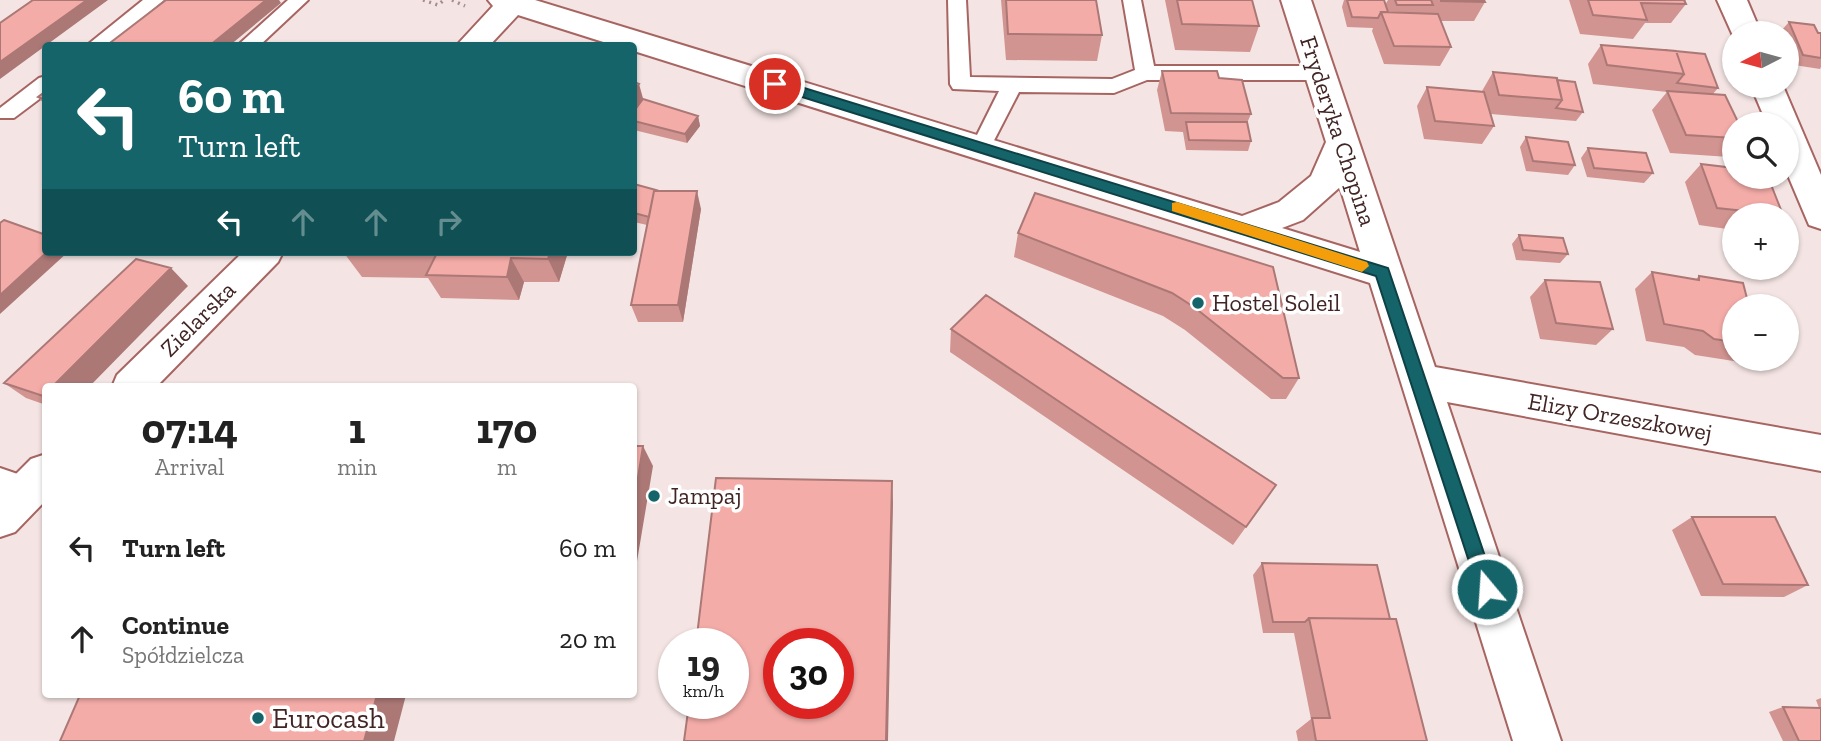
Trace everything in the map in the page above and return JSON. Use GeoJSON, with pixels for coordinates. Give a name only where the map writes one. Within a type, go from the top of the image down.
{"type":"FeatureCollection","features":[{"type":"Feature","properties":{"kind":"street","name":"Fryderyka Chopina"},"geometry":{"type":"LineString","coordinates":[[1296,0],[1382,272],[1537,741]]}},
{"type":"Feature","properties":{"kind":"street"},"geometry":{"type":"LineString","coordinates":[[1732,0],[1741,21]]}},
{"type":"Feature","properties":{"kind":"street"},"geometry":{"type":"LineString","coordinates":[[474,42],[508,2],[1247,228],[1382,272]]}},
{"type":"Feature","properties":{"kind":"street"},"geometry":{"type":"LineString","coordinates":[[1247,228],[1292,211],[1325,183],[1341,144]]}},
{"type":"Feature","properties":{"kind":"street"},"geometry":{"type":"LineString","coordinates":[[1799,162],[1821,216]]}},
{"type":"Feature","properties":{"kind":"street","name":"Zielarska"},"geometry":{"type":"LineString","coordinates":[[135,383],[261,256]]}},
{"type":"Feature","properties":{"kind":"street","name":"Elizy Orzeszkowej"},"geometry":{"type":"LineString","coordinates":[[1419,380],[1821,453]]}},
{"type":"Feature","properties":{"kind":"street"},"geometry":{"type":"LineString","coordinates":[[0,518],[25,480]]}},
{"type":"Feature","properties":{"kind":"lane"},"geometry":{"type":"LineString","coordinates":[[100,42],[155,0]]}},
{"type":"Feature","properties":{"kind":"lane"},"geometry":{"type":"LineString","coordinates":[[251,42],[299,0]]}},
{"type":"Feature","properties":{"kind":"lane"},"geometry":{"type":"LineString","coordinates":[[957,0],[960,84],[1114,86],[1145,73],[1319,73]]}},
{"type":"Feature","properties":{"kind":"lane"},"geometry":{"type":"LineString","coordinates":[[1132,0],[1145,73]]}},
{"type":"Feature","properties":{"kind":"lane"},"geometry":{"type":"LineString","coordinates":[[981,147],[1013,84]]}},
{"type":"Feature","properties":{"kind":"lane"},"geometry":{"type":"LineString","coordinates":[[7,113],[42,86]]}},
{"type":"Feature","properties":{"kind":"path"},"geometry":{"type":"LineString","coordinates":[[423,0],[438,5],[444,0]]}},
{"type":"Feature","properties":{"kind":"building"},"geometry":{"type":"Polygon","coordinates":[[[33,0],[87,0],[0,62],[0,23],[33,0]]]}},
{"type":"Feature","properties":{"kind":"building"},"geometry":{"type":"Polygon","coordinates":[[[166,0],[266,0],[214,42],[111,42],[166,0]]]}},
{"type":"Feature","properties":{"kind":"building"},"geometry":{"type":"Polygon","coordinates":[[[1006,0],[1096,0],[1102,35],[1008,34],[1006,0]]]}},
{"type":"Feature","properties":{"kind":"building"},"geometry":{"type":"Polygon","coordinates":[[[1177,0],[1252,0],[1259,26],[1182,24],[1177,0]]]}},
{"type":"Feature","properties":{"kind":"building"},"geometry":{"type":"Polygon","coordinates":[[[1347,0],[1384,0],[1388,12],[1381,12],[1378,18],[1352,17],[1347,0]]]}},
{"type":"Feature","properties":{"kind":"building"},"geometry":{"type":"Polygon","coordinates":[[[1395,0],[1431,0],[1433,5],[1397,5],[1395,0]]]}},
{"type":"Feature","properties":{"kind":"building"},"geometry":{"type":"Polygon","coordinates":[[[1484,0],[1485,2],[1441,1],[1484,0]]]}},
{"type":"Feature","properties":{"kind":"building"},"geometry":{"type":"Polygon","coordinates":[[[1588,0],[1684,0],[1686,4],[1641,3],[1647,20],[1593,15],[1588,0]]]}},
{"type":"Feature","properties":{"kind":"building"},"geometry":{"type":"Polygon","coordinates":[[[1381,12],[1438,14],[1451,47],[1394,46],[1381,12]]]}},
{"type":"Feature","properties":{"kind":"building"},"geometry":{"type":"Polygon","coordinates":[[[1799,23],[1814,25],[1818,33],[1821,33],[1821,58],[1803,55],[1799,46],[1799,23]]]}},
{"type":"Feature","properties":{"kind":"building"},"geometry":{"type":"Polygon","coordinates":[[[1601,45],[1676,51],[1684,74],[1607,65],[1601,45]]]}},
{"type":"Feature","properties":{"kind":"building"},"geometry":{"type":"Polygon","coordinates":[[[1676,51],[1705,54],[1718,88],[1677,83],[1684,74],[1676,51]]]}},
{"type":"Feature","properties":{"kind":"building"},"geometry":{"type":"Polygon","coordinates":[[[1162,71],[1217,71],[1219,78],[1242,80],[1251,114],[1171,113],[1162,71]]]}},
{"type":"Feature","properties":{"kind":"building"},"geometry":{"type":"Polygon","coordinates":[[[1493,72],[1557,78],[1562,100],[1499,95],[1493,72]]]}},
{"type":"Feature","properties":{"kind":"building"},"geometry":{"type":"Polygon","coordinates":[[[1557,80],[1575,82],[1583,112],[1556,108],[1562,100],[1557,80]]]}},
{"type":"Feature","properties":{"kind":"building"},"geometry":{"type":"Polygon","coordinates":[[[1427,87],[1484,92],[1494,126],[1435,121],[1427,87]]]}},
{"type":"Feature","properties":{"kind":"building"},"geometry":{"type":"Polygon","coordinates":[[[1667,91],[1722,95],[1722,98],[1726,98],[1733,112],[1722,112],[1722,137],[1686,135],[1667,91]]]}},
{"type":"Feature","properties":{"kind":"building"},"geometry":{"type":"Polygon","coordinates":[[[643,99],[698,116],[685,134],[637,122],[637,107],[643,99]]]}},
{"type":"Feature","properties":{"kind":"building"},"geometry":{"type":"Polygon","coordinates":[[[1186,122],[1247,122],[1251,141],[1189,140],[1186,122]]]}},
{"type":"Feature","properties":{"kind":"building"},"geometry":{"type":"Polygon","coordinates":[[[1526,137],[1568,142],[1575,165],[1533,161],[1526,137]]]}},
{"type":"Feature","properties":{"kind":"building"},"geometry":{"type":"Polygon","coordinates":[[[1588,148],[1646,153],[1653,173],[1594,168],[1588,148]]]}},
{"type":"Feature","properties":{"kind":"building"},"geometry":{"type":"Polygon","coordinates":[[[1701,164],[1722,167],[1722,189],[1773,189],[1778,203],[1722,203],[1722,209],[1717,208],[1701,164]]]}},
{"type":"Feature","properties":{"kind":"building"},"geometry":{"type":"Polygon","coordinates":[[[637,185],[656,190],[649,217],[637,214],[637,185]]]}},
{"type":"Feature","properties":{"kind":"building"},"geometry":{"type":"Polygon","coordinates":[[[654,191],[697,191],[678,305],[631,305],[654,191]]]}},
{"type":"Feature","properties":{"kind":"building"},"geometry":{"type":"Polygon","coordinates":[[[1035,193],[1273,267],[1299,378],[1283,378],[1194,307],[1172,293],[1018,233],[1035,193]]]}},
{"type":"Feature","properties":{"kind":"building"},"geometry":{"type":"Polygon","coordinates":[[[4,220],[42,234],[43,256],[0,295],[0,223],[4,220]]]}},
{"type":"Feature","properties":{"kind":"building"},"geometry":{"type":"Polygon","coordinates":[[[1519,235],[1563,238],[1568,254],[1523,250],[1519,235]]]}},
{"type":"Feature","properties":{"kind":"building"},"geometry":{"type":"Polygon","coordinates":[[[436,256],[549,256],[548,259],[511,258],[507,277],[426,275],[436,256]]]}},
{"type":"Feature","properties":{"kind":"building"},"geometry":{"type":"Polygon","coordinates":[[[136,259],[171,268],[56,383],[42,383],[42,396],[4,383],[136,259]]]}},
{"type":"Feature","properties":{"kind":"building"},"geometry":{"type":"Polygon","coordinates":[[[1652,272],[1699,280],[1699,276],[1743,283],[1746,294],[1722,294],[1722,340],[1714,339],[1703,331],[1664,324],[1652,272]]]}},
{"type":"Feature","properties":{"kind":"building"},"geometry":{"type":"Polygon","coordinates":[[[1545,280],[1600,282],[1613,329],[1556,323],[1545,280]]]}},
{"type":"Feature","properties":{"kind":"building"},"geometry":{"type":"Polygon","coordinates":[[[986,295],[1276,485],[1246,527],[951,329],[986,295]]]}},
{"type":"Feature","properties":{"kind":"building"},"geometry":{"type":"Polygon","coordinates":[[[637,446],[643,446],[637,484],[637,446]]]}},
{"type":"Feature","properties":{"kind":"building"},"geometry":{"type":"Polygon","coordinates":[[[716,478],[892,481],[886,741],[684,741],[687,719],[749,719],[749,628],[698,628],[716,478]]]}},
{"type":"Feature","properties":{"kind":"building"},"geometry":{"type":"Polygon","coordinates":[[[1692,517],[1775,517],[1808,585],[1723,584],[1692,517]]]}},
{"type":"Feature","properties":{"kind":"building"},"geometry":{"type":"Polygon","coordinates":[[[1262,563],[1377,565],[1390,619],[1309,618],[1305,622],[1273,622],[1262,563]]]}},
{"type":"Feature","properties":{"kind":"building"},"geometry":{"type":"Polygon","coordinates":[[[1309,618],[1396,619],[1427,741],[1316,741],[1312,718],[1330,718],[1309,618]]]}},
{"type":"Feature","properties":{"kind":"building","name":"Eurocash"},"geometry":{"type":"Polygon","coordinates":[[[79,698],[376,698],[364,741],[60,741],[79,698]]]}},
{"type":"Feature","properties":{"kind":"building"},"geometry":{"type":"Polygon","coordinates":[[[1783,707],[1821,708],[1821,741],[1799,741],[1783,707]]]}},
{"type":"Feature","properties":{"kind":"slow traffic"},"geometry":{"type":"LineString","coordinates":[[1177,207],[1362,266]]}},
{"type":"Feature","properties":{"kind":"place","name":"Hostel Soleil"},"geometry":{"type":"Point","coordinates":[1198,303]}},
{"type":"Feature","properties":{"kind":"place","name":"Jampaj"},"geometry":{"type":"Point","coordinates":[654,496]}},
{"type":"Feature","properties":{"kind":"place","name":"Eurocash"},"geometry":{"type":"Point","coordinates":[258,718]}},
{"type":"Feature","properties":{"kind":"route"},"geometry":{"type":"LineString","coordinates":[[775,84],[1382,272],[1487,589]]}}]}
